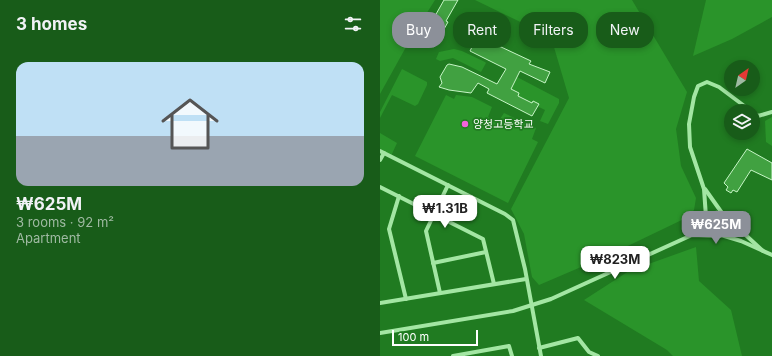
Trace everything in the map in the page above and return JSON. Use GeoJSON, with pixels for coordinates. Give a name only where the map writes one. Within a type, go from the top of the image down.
{"type":"FeatureCollection","features":[{"type":"Feature","properties":{"kind":"street"},"geometry":{"type":"LineString","coordinates":[[741,104],[719,87],[707,82],[698,86],[688,124],[690,147],[704,188],[722,214],[763,251]]}},
{"type":"Feature","properties":{"kind":"street"},"geometry":{"type":"LineString","coordinates":[[760,115],[772,112]]}},
{"type":"Feature","properties":{"kind":"street"},"geometry":{"type":"LineString","coordinates":[[380,160],[382,152],[505,214],[513,220],[541,356]]}},
{"type":"Feature","properties":{"kind":"street"},"geometry":{"type":"LineString","coordinates":[[440,294],[426,231],[448,185]]}},
{"type":"Feature","properties":{"kind":"street"},"geometry":{"type":"LineString","coordinates":[[380,187],[482,240],[494,284]]}},
{"type":"Feature","properties":{"kind":"street"},"geometry":{"type":"LineString","coordinates":[[704,188],[704,228],[709,235]]}},
{"type":"Feature","properties":{"kind":"street"},"geometry":{"type":"LineString","coordinates":[[399,196],[389,229],[406,299]]}},
{"type":"Feature","properties":{"kind":"street"},"geometry":{"type":"LineString","coordinates":[[692,235],[705,219],[714,212],[722,214]]}},
{"type":"Feature","properties":{"kind":"street"},"geometry":{"type":"LineString","coordinates":[[721,236],[728,228],[727,220]]}},
{"type":"Feature","properties":{"kind":"street"},"geometry":{"type":"LineString","coordinates":[[380,333],[513,311],[551,299],[692,235],[721,236],[741,241],[772,255]]}},
{"type":"Feature","properties":{"kind":"street"},"geometry":{"type":"LineString","coordinates":[[433,263],[486,252]]}},
{"type":"Feature","properties":{"kind":"street"},"geometry":{"type":"LineString","coordinates":[[380,303],[526,279]]}},
{"type":"Feature","properties":{"kind":"street"},"geometry":{"type":"LineString","coordinates":[[539,348],[578,338],[589,352],[598,356]]}},
{"type":"Feature","properties":{"kind":"street"},"geometry":{"type":"LineString","coordinates":[[453,356],[481,354],[510,346],[512,356]]}},
{"type":"Feature","properties":{"kind":"green space"},"geometry":{"type":"Polygon","coordinates":[[[380,0],[435,0],[427,12],[392,12],[392,48],[405,48],[380,94],[380,0]]]}},
{"type":"Feature","properties":{"kind":"green space"},"geometry":{"type":"Polygon","coordinates":[[[475,0],[632,0],[639,12],[596,12],[596,48],[654,48],[654,37],[687,92],[676,129],[681,166],[696,198],[694,210],[688,217],[609,255],[539,285],[532,277],[524,234],[511,209],[569,98],[554,48],[588,48],[588,12],[519,12],[519,21],[511,18],[511,12],[500,12],[475,0]]]}},
{"type":"Feature","properties":{"kind":"green space"},"geometry":{"type":"Polygon","coordinates":[[[706,0],[772,0],[772,17],[732,39],[693,56],[706,0]]]}},
{"type":"Feature","properties":{"kind":"green space"},"geometry":{"type":"Polygon","coordinates":[[[454,49],[462,51],[485,62],[486,63],[481,72],[453,58],[440,61],[436,59],[439,52],[454,49]]]}},
{"type":"Feature","properties":{"kind":"green space"},"geometry":{"type":"Polygon","coordinates":[[[402,69],[427,82],[427,85],[418,104],[415,106],[392,95],[380,118],[380,112],[402,69]]]}},
{"type":"Feature","properties":{"kind":"green space"},"geometry":{"type":"Polygon","coordinates":[[[517,77],[559,99],[559,103],[548,124],[540,121],[545,110],[537,106],[538,104],[533,101],[532,103],[518,96],[511,89],[517,77]]]}},
{"type":"Feature","properties":{"kind":"green space"},"geometry":{"type":"Polygon","coordinates":[[[446,95],[454,99],[456,95],[472,97],[492,107],[488,117],[498,122],[504,113],[536,128],[532,139],[538,142],[508,203],[415,156],[446,95]]]}},
{"type":"Feature","properties":{"kind":"green space"},"geometry":{"type":"Polygon","coordinates":[[[772,117],[772,146],[766,142],[765,121],[772,117]]]}},
{"type":"Feature","properties":{"kind":"green space"},"geometry":{"type":"Polygon","coordinates":[[[380,133],[397,143],[391,156],[380,151],[380,133]]]}},
{"type":"Feature","properties":{"kind":"green space"},"geometry":{"type":"Polygon","coordinates":[[[716,216],[722,218],[724,224],[722,230],[716,232],[710,230],[708,224],[710,218],[716,216]]]}},
{"type":"Feature","properties":{"kind":"green space"},"geometry":{"type":"Polygon","coordinates":[[[696,247],[699,281],[731,310],[742,356],[673,356],[667,350],[584,300],[629,271],[696,247]]]}},
{"type":"Feature","properties":{"kind":"building"},"geometry":{"type":"Polygon","coordinates":[[[444,0],[458,0],[446,21],[448,22],[445,27],[445,12],[437,12],[444,0]]]}},
{"type":"Feature","properties":{"kind":"building"},"geometry":{"type":"Polygon","coordinates":[[[472,48],[503,48],[531,61],[529,64],[550,72],[545,83],[520,71],[511,89],[519,93],[518,96],[532,103],[533,101],[539,104],[532,116],[487,93],[489,89],[478,83],[471,93],[439,87],[442,83],[440,77],[449,64],[462,67],[497,84],[506,69],[470,51],[472,48]]]}},
{"type":"Feature","properties":{"kind":"building"},"geometry":{"type":"Polygon","coordinates":[[[747,149],[772,163],[772,180],[751,170],[737,192],[733,190],[731,193],[726,190],[728,187],[724,183],[747,149]]]}},
{"type":"Feature","properties":{"kind":"place","name":"양청고등학교"},"geometry":{"type":"Point","coordinates":[465,124]}}]}
